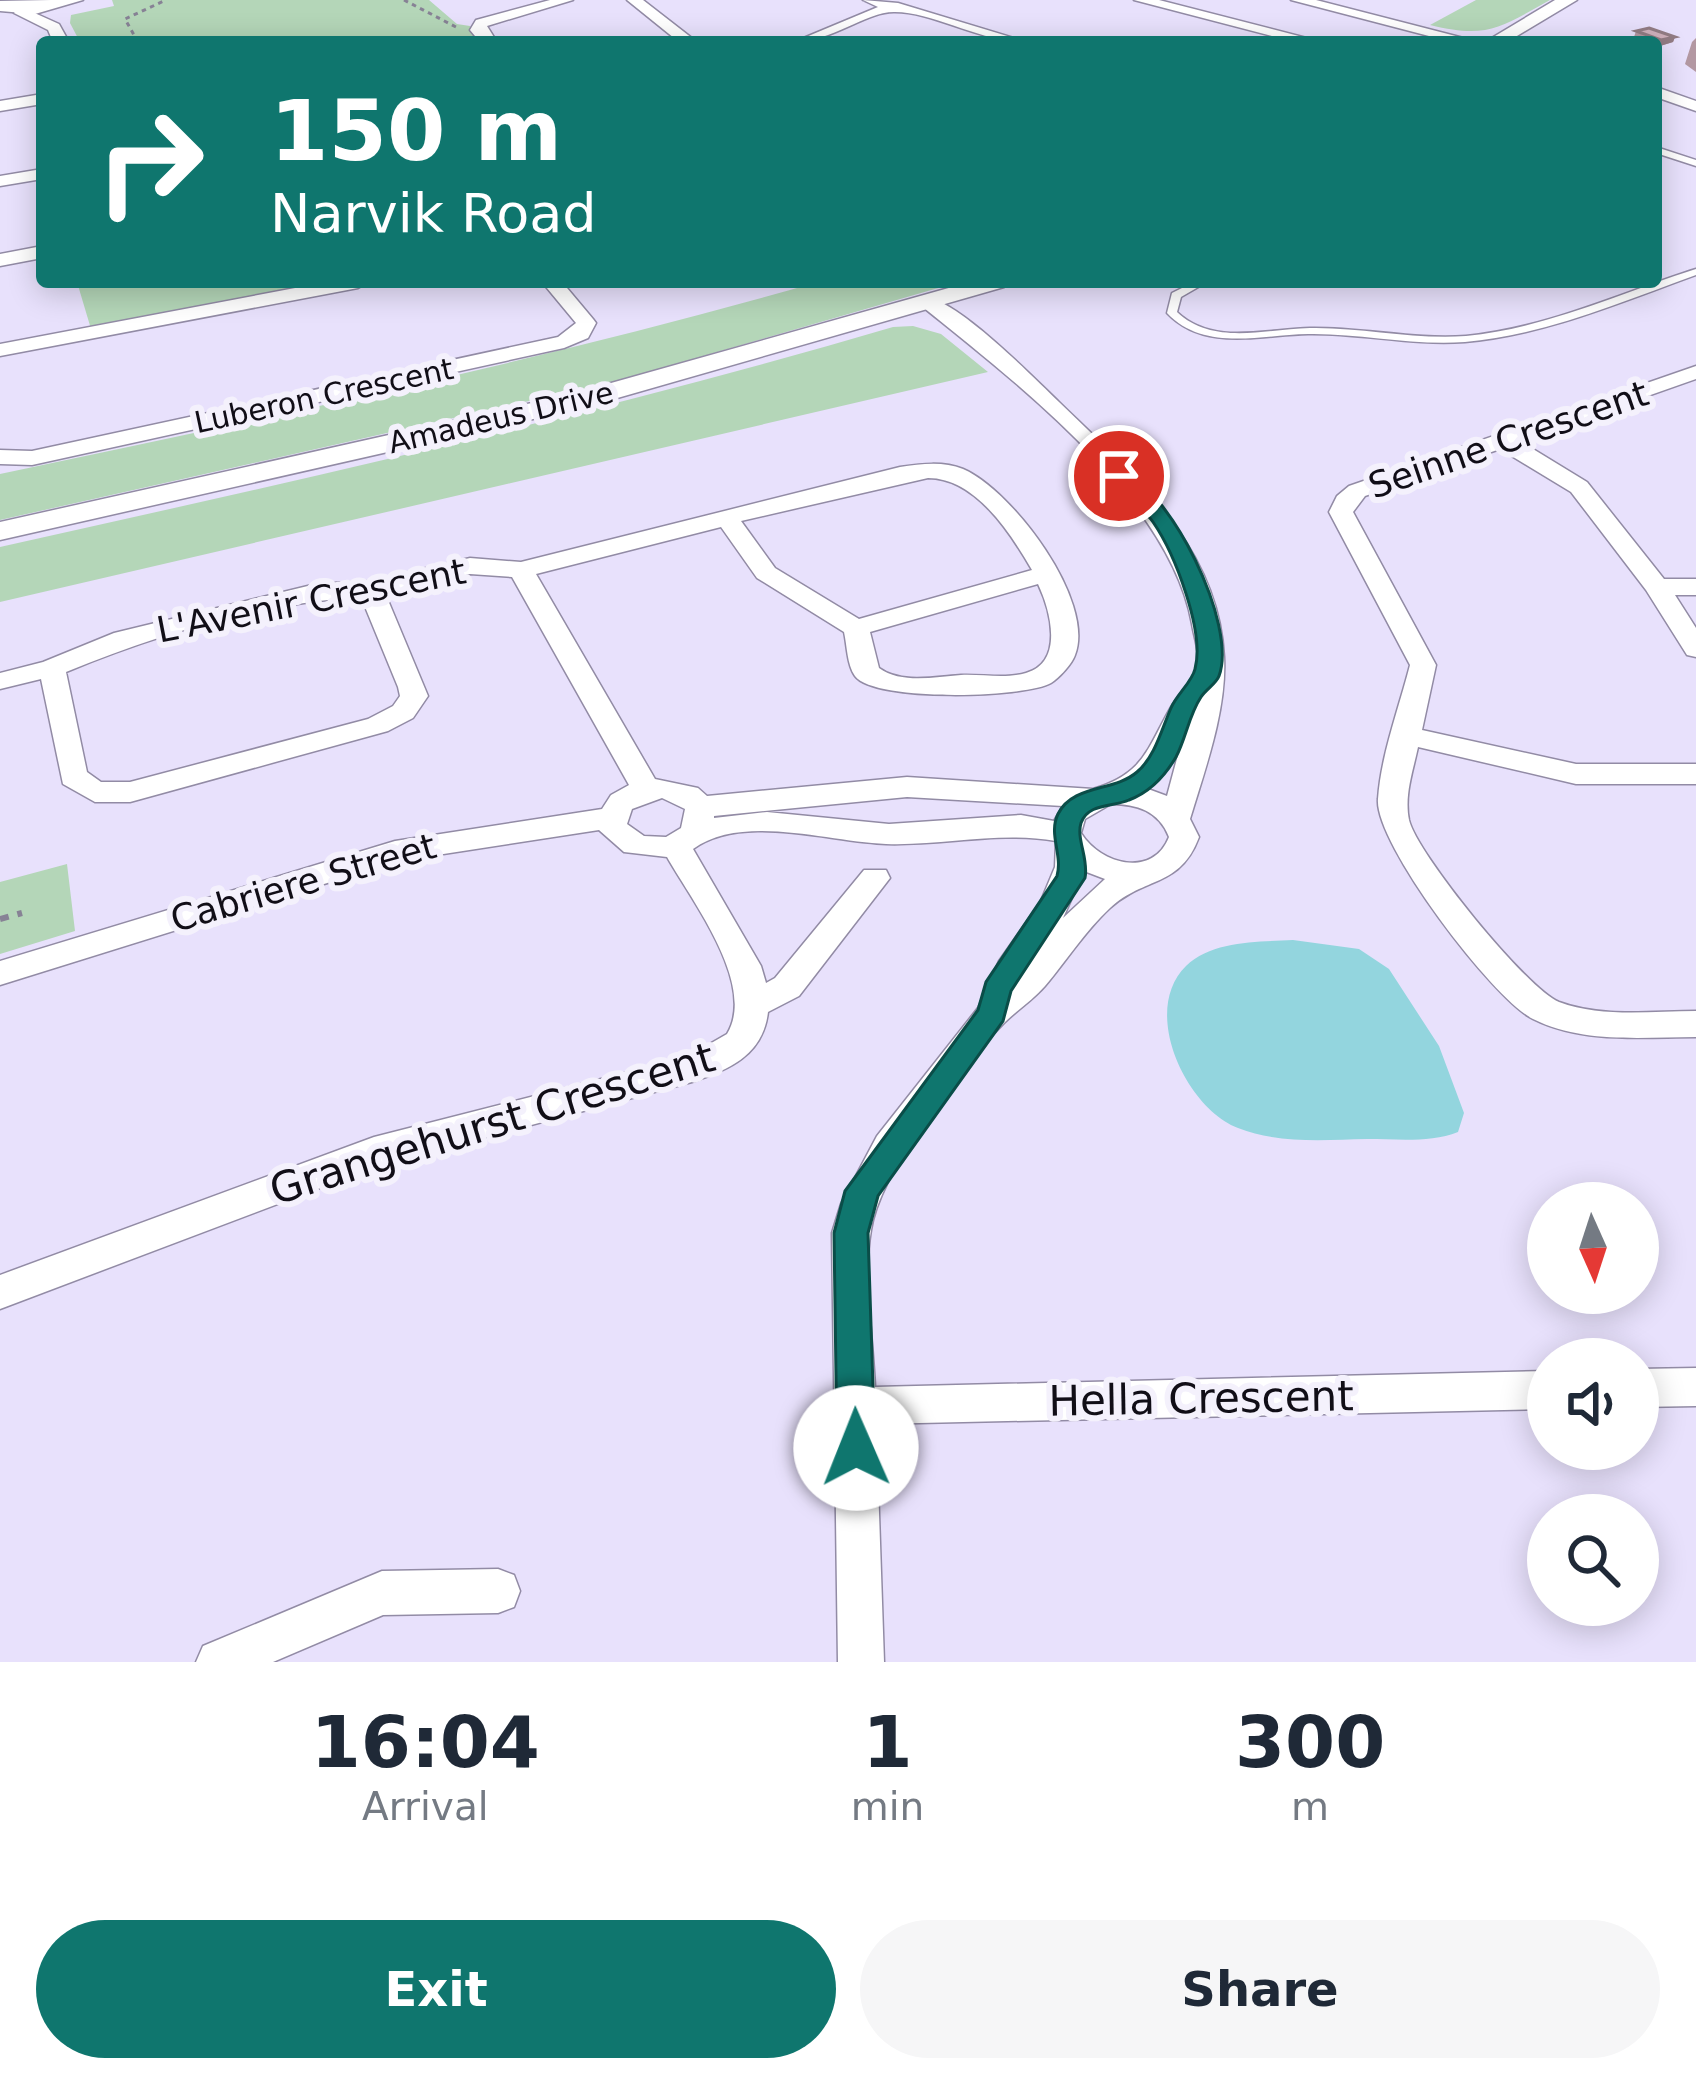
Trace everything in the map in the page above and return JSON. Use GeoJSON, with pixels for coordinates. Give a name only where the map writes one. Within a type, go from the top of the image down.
{"type":"FeatureCollection","features":[{"type":"Feature","properties":{"kind":"street"},"geometry":{"type":"LineString","coordinates":[[484,36],[477,27],[566,0]]}},
{"type":"Feature","properties":{"kind":"street"},"geometry":{"type":"LineString","coordinates":[[634,0],[681,36]]}},
{"type":"Feature","properties":{"kind":"street"},"geometry":{"type":"LineString","coordinates":[[870,0],[998,36]]}},
{"type":"Feature","properties":{"kind":"street"},"geometry":{"type":"LineString","coordinates":[[1141,0],[1289,36]]}},
{"type":"Feature","properties":{"kind":"street"},"geometry":{"type":"LineString","coordinates":[[1298,0],[1446,36]]}},
{"type":"Feature","properties":{"kind":"street"},"geometry":{"type":"LineString","coordinates":[[1505,36],[1568,0]]}},
{"type":"Feature","properties":{"kind":"street"},"geometry":{"type":"LineString","coordinates":[[69,2],[58,34],[6,8],[69,2]]}},
{"type":"Feature","properties":{"kind":"street"},"geometry":{"type":"LineString","coordinates":[[817,36],[893,6]]}},
{"type":"Feature","properties":{"kind":"street"},"geometry":{"type":"LineString","coordinates":[[1662,94],[1696,106]]}},
{"type":"Feature","properties":{"kind":"street"},"geometry":{"type":"LineString","coordinates":[[0,106],[36,101]]}},
{"type":"Feature","properties":{"kind":"street"},"geometry":{"type":"LineString","coordinates":[[0,181],[36,175]]}},
{"type":"Feature","properties":{"kind":"street"},"geometry":{"type":"LineString","coordinates":[[0,260],[36,253]]}},
{"type":"Feature","properties":{"kind":"street"},"geometry":{"type":"LineString","coordinates":[[0,350],[326,288]]}},
{"type":"Feature","properties":{"kind":"street","name":"Luberon Crescent"},"geometry":{"type":"LineString","coordinates":[[0,457],[32,458],[564,342],[581,334],[586,323],[563,288]]}},
{"type":"Feature","properties":{"kind":"street","name":"Amadeus Drive"},"geometry":{"type":"LineString","coordinates":[[0,531],[534,412],[978,288]]}},
{"type":"Feature","properties":{"kind":"street"},"geometry":{"type":"LineString","coordinates":[[931,304],[1014,370],[1162,518],[1201,602],[1210,637],[1208,697],[1176,818]]}},
{"type":"Feature","properties":{"kind":"street","name":"Seinne Crescent"},"geometry":{"type":"LineString","coordinates":[[1696,372],[1357,491],[1342,506],[1345,524],[1423,665],[1393,800],[1399,835],[1411,857],[1514,987],[1544,1010],[1580,1023],[1696,1024]]}},
{"type":"Feature","properties":{"kind":"street"},"geometry":{"type":"LineString","coordinates":[[1503,441],[1579,487],[1657,587],[1696,649]]}},
{"type":"Feature","properties":{"kind":"street","name":"L'Avenir Crescent"},"geometry":{"type":"LineString","coordinates":[[0,681],[52,668],[123,639],[316,592],[370,590],[470,566],[520,570],[900,474],[946,472],[972,484],[1034,547],[1064,624],[1064,643],[1052,669],[1037,678],[889,684],[866,672],[856,628]]}},
{"type":"Feature","properties":{"kind":"street"},"geometry":{"type":"LineString","coordinates":[[728,520],[766,573],[856,628],[1047,573]]}},
{"type":"Feature","properties":{"kind":"street"},"geometry":{"type":"LineString","coordinates":[[520,570],[646,789]]}},
{"type":"Feature","properties":{"kind":"street"},"geometry":{"type":"LineString","coordinates":[[1657,587],[1696,587]]}},
{"type":"Feature","properties":{"kind":"street"},"geometry":{"type":"LineString","coordinates":[[52,668],[73,777],[95,792],[130,792],[378,725],[403,712],[413,696],[412,687],[370,590]]}},
{"type":"Feature","properties":{"kind":"street"},"geometry":{"type":"LineString","coordinates":[[993,1013],[996,990],[1071,878],[1068,838],[1072,813],[1148,778],[1163,757],[1190,693],[1207,676]]}},
{"type":"Feature","properties":{"kind":"street"},"geometry":{"type":"LineString","coordinates":[[1408,736],[1576,774],[1696,774]]}},
{"type":"Feature","properties":{"kind":"street"},"geometry":{"type":"LineString","coordinates":[[950,788],[957,827]]}},
{"type":"Feature","properties":{"kind":"street"},"geometry":{"type":"LineString","coordinates":[[755,1004],[745,966],[690,827],[676,790],[646,789],[622,800],[611,818],[615,833],[632,845],[690,827],[844,789],[950,788],[1148,799],[1176,818],[1184,837],[1179,855],[1168,865],[1108,891],[1018,998],[993,1013],[883,1159],[857,1203],[851,1233],[861,1662]]}},
{"type":"Feature","properties":{"kind":"street","name":"Cabriere Street"},"geometry":{"type":"LineString","coordinates":[[0,973],[395,851],[611,818]]}},
{"type":"Feature","properties":{"kind":"street"},"geometry":{"type":"LineString","coordinates":[[690,827],[756,823],[889,834],[1021,825],[1068,838],[1087,860],[1103,869],[1143,873]]}},
{"type":"Feature","properties":{"kind":"street","name":"Grangehurst Crescent"},"geometry":{"type":"LineString","coordinates":[[0,1292],[374,1152],[711,1063],[745,1038],[755,1004],[787,986],[874,878]]}},
{"type":"Feature","properties":{"kind":"street"},"geometry":{"type":"LineString","coordinates":[[1659,1388],[1696,1387]]}},
{"type":"Feature","properties":{"kind":"street","name":"Hella Crescent"},"geometry":{"type":"LineString","coordinates":[[855,1406],[1527,1390]]}},
{"type":"Feature","properties":{"kind":"street"},"geometry":{"type":"LineString","coordinates":[[219,1662],[382,1593],[498,1591]]}},
{"type":"Feature","properties":{"kind":"lane"},"geometry":{"type":"LineString","coordinates":[[1662,152],[1696,163]]}},
{"type":"Feature","properties":{"kind":"lane"},"geometry":{"type":"LineString","coordinates":[[1662,284],[1696,272]]}},
{"type":"Feature","properties":{"kind":"lane"},"geometry":{"type":"LineString","coordinates":[[1191,288],[1176,296],[1172,313],[1178,321],[1206,332],[1343,330],[1430,340],[1557,320],[1650,288]]}},
{"type":"Feature","properties":{"kind":"path"},"geometry":{"type":"LineString","coordinates":[[134,36],[124,20],[166,0]]}},
{"type":"Feature","properties":{"kind":"path"},"geometry":{"type":"LineString","coordinates":[[404,0],[452,27],[477,27]]}},
{"type":"Feature","properties":{"kind":"path"},"geometry":{"type":"LineString","coordinates":[[0,919],[22,913]]}},
{"type":"Feature","properties":{"kind":"shaded area"},"geometry":{"type":"Polygon","coordinates":[[[112,0],[429,0],[478,36],[77,36],[71,15],[114,6],[112,0]]]}},
{"type":"Feature","properties":{"kind":"shaded area"},"geometry":{"type":"Polygon","coordinates":[[[1476,0],[1550,0],[1480,31],[1430,25],[1476,0]]]}},
{"type":"Feature","properties":{"kind":"shaded area"},"geometry":{"type":"Polygon","coordinates":[[[79,288],[290,291],[91,329],[79,288]]]}},
{"type":"Feature","properties":{"kind":"shaded area"},"geometry":{"type":"Polygon","coordinates":[[[796,288],[938,288],[614,382],[0,520],[0,474],[513,362],[796,288]]]}},
{"type":"Feature","properties":{"kind":"shaded area"},"geometry":{"type":"Polygon","coordinates":[[[913,326],[941,334],[988,372],[0,602],[0,547],[448,445],[893,327],[913,326]]]}},
{"type":"Feature","properties":{"kind":"shaded area"},"geometry":{"type":"Polygon","coordinates":[[[67,864],[75,931],[0,954],[0,882],[67,864]]]}},
{"type":"Feature","properties":{"kind":"shaded area"},"geometry":{"type":"Polygon","coordinates":[[[1293,940],[1359,949],[1389,969],[1439,1046],[1464,1113],[1458,1132],[1413,1140],[1286,1139],[1238,1128],[1201,1101],[1175,1056],[1169,1032],[1167,1007],[1173,985],[1186,966],[1209,951],[1293,940]]]}},
{"type":"Feature","properties":{"kind":"building"},"geometry":{"type":"Polygon","coordinates":[[[1649,28],[1675,37],[1662,40],[1636,31],[1649,28]]]}},
{"type":"Feature","properties":{"kind":"route"},"geometry":{"type":"LineString","coordinates":[[856,1448],[851,1233],[862,1191],[993,1013],[996,990],[1071,878],[1074,866],[1066,827],[1072,813],[1092,799],[1121,794],[1148,778],[1163,757],[1190,693],[1207,676],[1210,637],[1189,574],[1162,518],[1119,476]]}}]}
